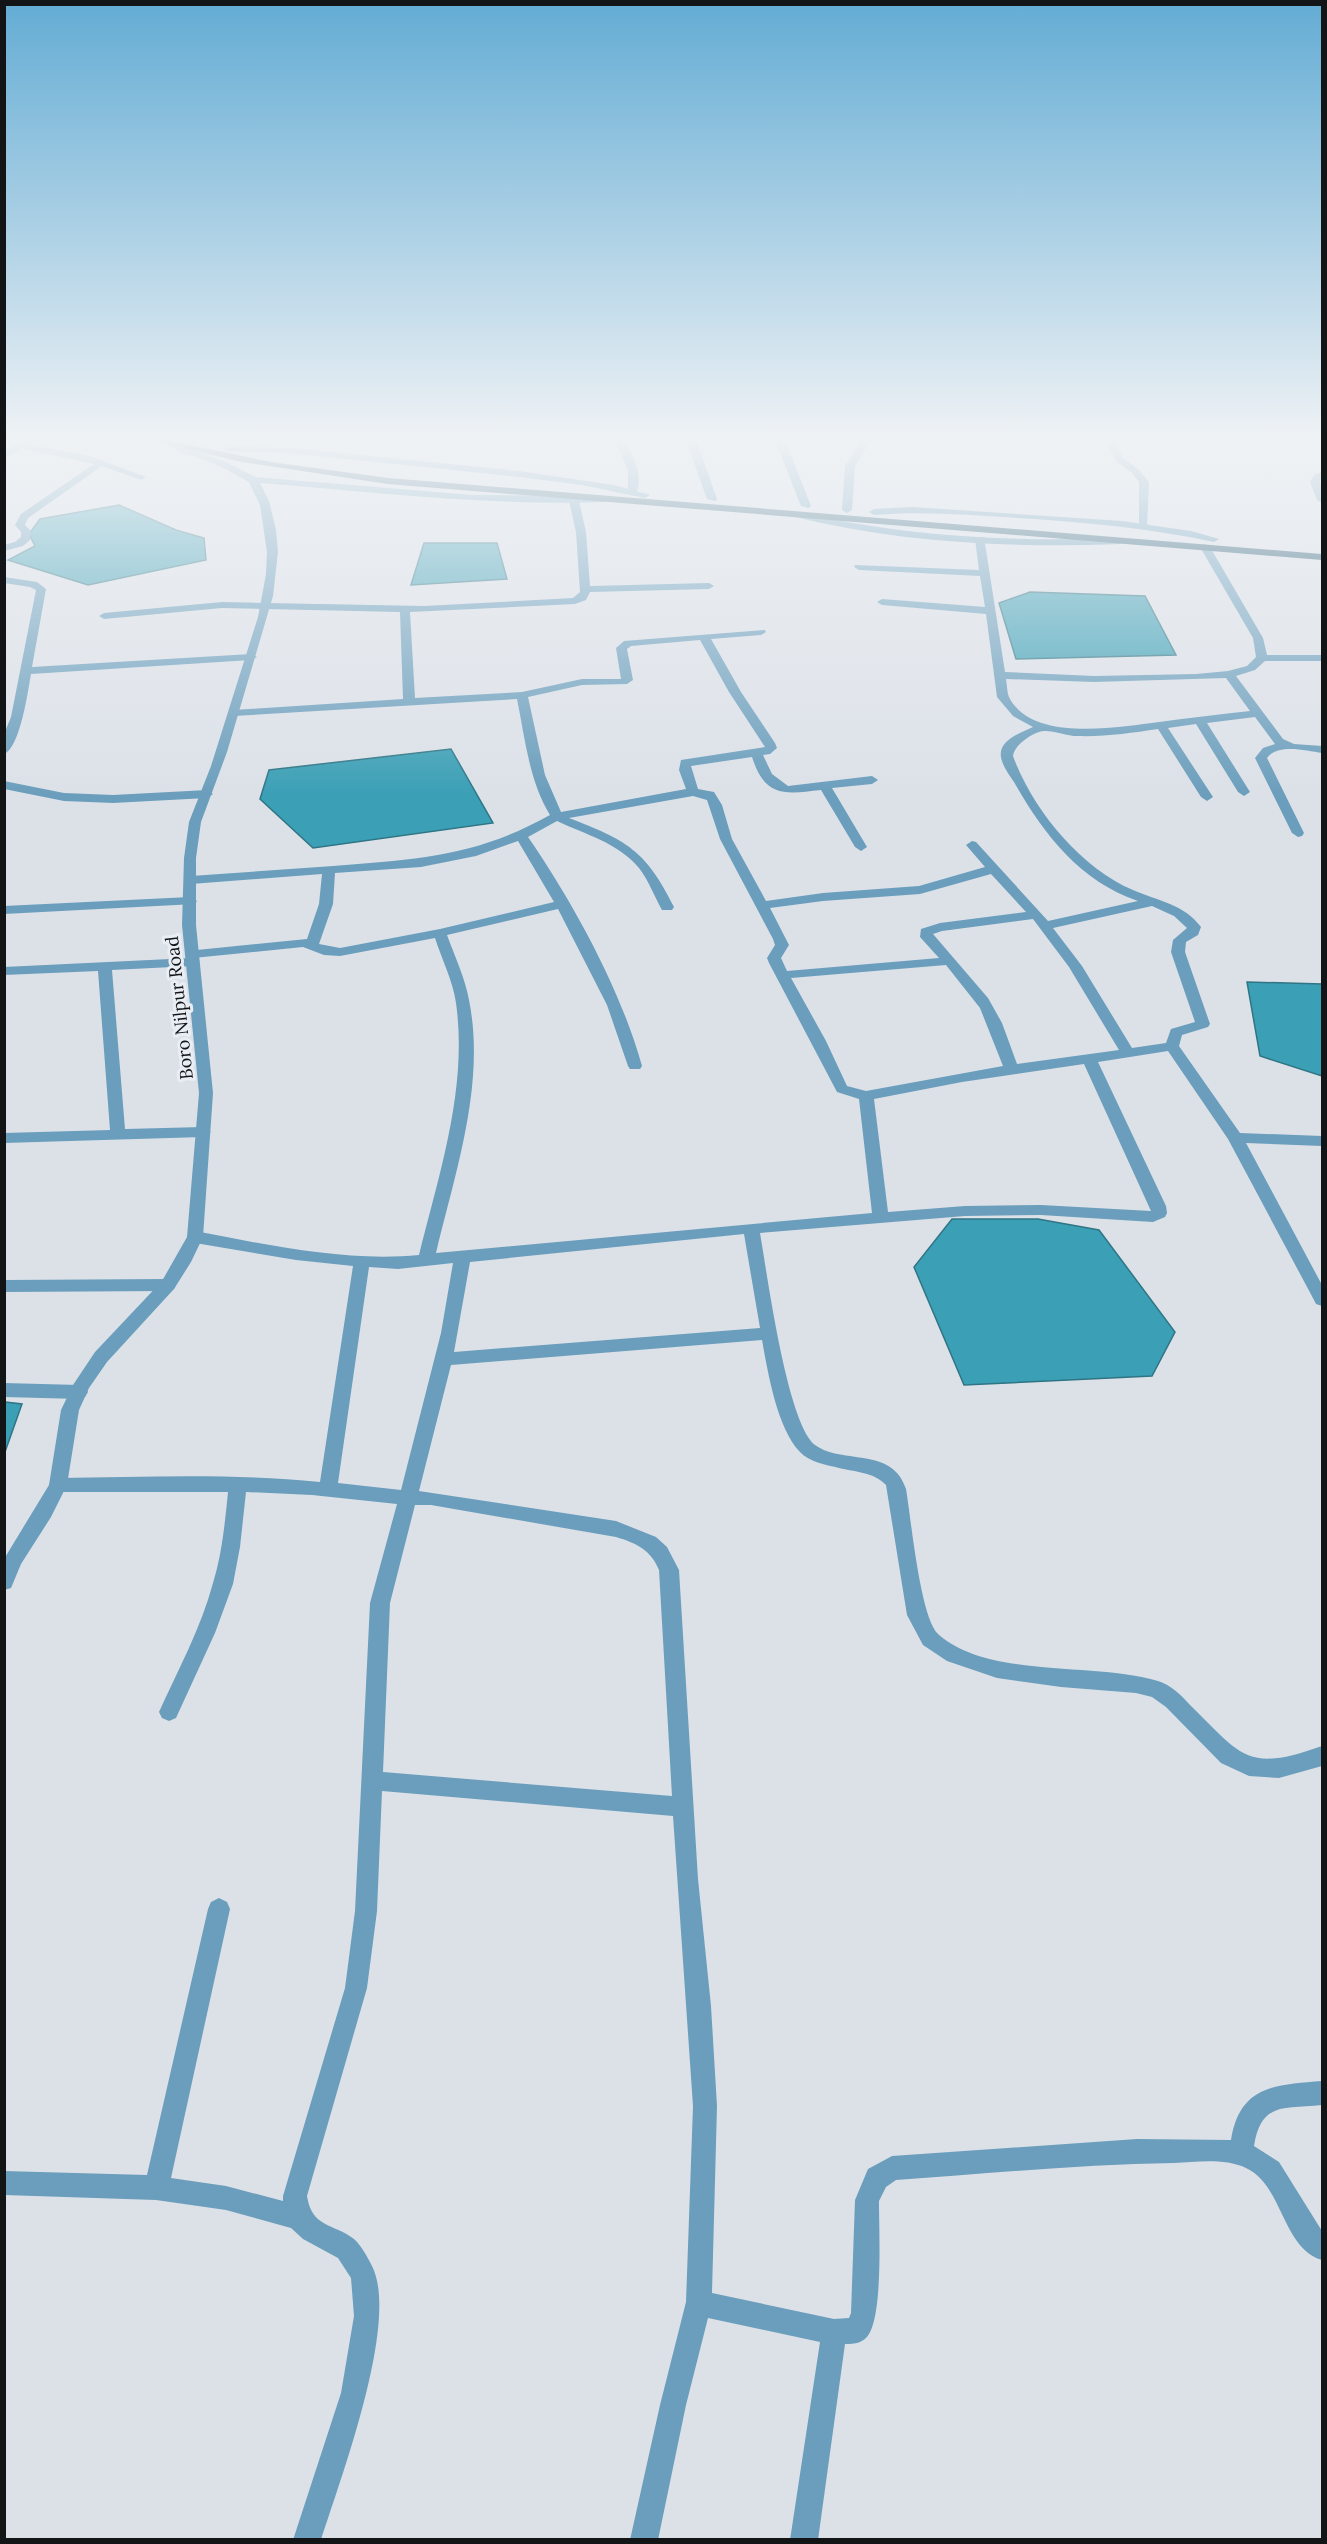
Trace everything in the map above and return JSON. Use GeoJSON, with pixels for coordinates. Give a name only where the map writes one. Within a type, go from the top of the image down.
{"type":"FeatureCollection","features":[{"type":"Feature","properties":{"kind":"street","name":"Boro Nilpur Road"},"geometry":{"type":"LineString","coordinates":[[4,1582],[13,1561],[58,1485],[70,1410],[79,1392],[101,1357],[168,1285],[195,1237],[206,1093],[189,925],[190,858],[195,822],[207,794],[234,713],[267,606],[272,559]]}},
{"type":"Feature","properties":{"kind":"street"},"geometry":{"type":"LineString","coordinates":[[104,616],[195,606],[405,609],[563,603],[582,598],[585,589],[583,559]]}},
{"type":"Feature","properties":{"kind":"street"},"geometry":{"type":"LineString","coordinates":[[983,559],[1003,697],[1010,709],[1043,727],[1093,733],[1258,713]]}},
{"type":"Feature","properties":{"kind":"street"},"geometry":{"type":"LineString","coordinates":[[1218,559],[1258,638],[1262,658]]}},
{"type":"Feature","properties":{"kind":"street"},"geometry":{"type":"LineString","coordinates":[[859,567],[985,573]]}},
{"type":"Feature","properties":{"kind":"street"},"geometry":{"type":"LineString","coordinates":[[4,580],[33,584],[41,589],[17,717],[4,751]]}},
{"type":"Feature","properties":{"kind":"street"},"geometry":{"type":"LineString","coordinates":[[585,589],[709,586]]}},
{"type":"Feature","properties":{"kind":"street"},"geometry":{"type":"LineString","coordinates":[[882,602],[991,611]]}},
{"type":"Feature","properties":{"kind":"street"},"geometry":{"type":"LineString","coordinates":[[405,609],[409,703]]}},
{"type":"Feature","properties":{"kind":"street"},"geometry":{"type":"LineString","coordinates":[[234,713],[522,695],[582,682],[623,682],[627,680],[627,675],[622,645],[761,632]]}},
{"type":"Feature","properties":{"kind":"street"},"geometry":{"type":"LineString","coordinates":[[693,792],[685,770],[685,763],[757,753],[771,748],[770,743],[730,684],[704,637]]}},
{"type":"Feature","properties":{"kind":"street"},"geometry":{"type":"LineString","coordinates":[[26,671],[251,657]]}},
{"type":"Feature","properties":{"kind":"street"},"geometry":{"type":"LineString","coordinates":[[1000,675],[1130,679],[1230,674],[1251,668],[1262,658],[1323,658]]}},
{"type":"Feature","properties":{"kind":"street"},"geometry":{"type":"LineString","coordinates":[[1230,674],[1284,746]]}},
{"type":"Feature","properties":{"kind":"street"},"geometry":{"type":"LineString","coordinates":[[522,695],[540,772],[548,798],[557,816],[618,842],[639,858],[656,884],[667,907]]}},
{"type":"Feature","properties":{"kind":"street"},"geometry":{"type":"LineString","coordinates":[[1199,720],[1244,792]]}},
{"type":"Feature","properties":{"kind":"street"},"geometry":{"type":"LineString","coordinates":[[1161,725],[1207,797]]}},
{"type":"Feature","properties":{"kind":"street"},"geometry":{"type":"LineString","coordinates":[[1043,727],[1016,740],[1008,748],[1007,756],[1011,767],[1055,836],[1070,852],[1121,890],[1170,908],[1190,921],[1194,927],[1193,932],[1180,940],[1178,952],[1203,1024],[1176,1032],[1172,1046]]}},
{"type":"Feature","properties":{"kind":"street"},"geometry":{"type":"LineString","coordinates":[[1298,832],[1261,758],[1268,750],[1284,746],[1323,749]]}},
{"type":"Feature","properties":{"kind":"street"},"geometry":{"type":"LineString","coordinates":[[757,753],[766,777],[778,788],[794,790],[872,780]]}},
{"type":"Feature","properties":{"kind":"street"},"geometry":{"type":"LineString","coordinates":[[4,785],[74,798],[113,799],[207,794]]}},
{"type":"Feature","properties":{"kind":"street"},"geometry":{"type":"LineString","coordinates":[[825,786],[861,847]]}},
{"type":"Feature","properties":{"kind":"street"},"geometry":{"type":"LineString","coordinates":[[191,880],[421,863],[471,853],[521,836],[557,816],[693,792],[710,795],[715,802],[726,839],[780,939],[782,945],[774,958],[842,1089],[866,1096],[1011,1069],[1172,1046]]}},
{"type":"Feature","properties":{"kind":"street"},"geometry":{"type":"LineString","coordinates":[[521,836],[540,862],[603,976],[628,1038],[635,1066]]}},
{"type":"Feature","properties":{"kind":"street"},"geometry":{"type":"LineString","coordinates":[[972,844],[1041,920],[1075,966],[1128,1053]]}},
{"type":"Feature","properties":{"kind":"street"},"geometry":{"type":"LineString","coordinates":[[762,905],[814,898],[920,890],[993,868]]}},
{"type":"Feature","properties":{"kind":"street"},"geometry":{"type":"LineString","coordinates":[[312,944],[326,904],[328,871]]}},
{"type":"Feature","properties":{"kind":"street"},"geometry":{"type":"LineString","coordinates":[[4,910],[190,901]]}},
{"type":"Feature","properties":{"kind":"street"},"geometry":{"type":"LineString","coordinates":[[1011,1069],[998,1031],[987,1008],[973,987],[927,937],[926,932],[931,928],[1041,920],[1154,902]]}},
{"type":"Feature","properties":{"kind":"street"},"geometry":{"type":"LineString","coordinates":[[4,971],[105,966],[192,958],[296,943],[312,944],[324,951],[340,952],[440,933],[562,904]]}},
{"type":"Feature","properties":{"kind":"street"},"geometry":{"type":"LineString","coordinates":[[426,1261],[458,1121],[467,1041],[462,1000],[440,933]]}},
{"type":"Feature","properties":{"kind":"street"},"geometry":{"type":"LineString","coordinates":[[783,975],[949,961]]}},
{"type":"Feature","properties":{"kind":"street"},"geometry":{"type":"LineString","coordinates":[[105,966],[118,1135]]}},
{"type":"Feature","properties":{"kind":"street"},"geometry":{"type":"LineString","coordinates":[[1172,1046],[1235,1138],[1323,1300]]}},
{"type":"Feature","properties":{"kind":"street"},"geometry":{"type":"LineString","coordinates":[[195,1237],[299,1256],[362,1262],[426,1261],[752,1228],[965,1211],[1041,1210],[1153,1217],[1159,1213],[1158,1206],[1089,1058]]}},
{"type":"Feature","properties":{"kind":"street"},"geometry":{"type":"LineString","coordinates":[[866,1096],[881,1217]]}},
{"type":"Feature","properties":{"kind":"street"},"geometry":{"type":"LineString","coordinates":[[4,1138],[203,1132]]}},
{"type":"Feature","properties":{"kind":"street"},"geometry":{"type":"LineString","coordinates":[[1235,1138],[1323,1141]]}},
{"type":"Feature","properties":{"kind":"street"},"geometry":{"type":"LineString","coordinates":[[752,1228],[770,1333],[796,1435],[806,1449],[827,1459],[875,1469],[890,1477],[897,1489],[917,1615],[930,1639],[954,1655],[997,1669],[1061,1678],[1136,1684],[1158,1690],[1173,1701],[1228,1756],[1249,1767],[1279,1769],[1312,1761],[1323,1755]]}},
{"type":"Feature","properties":{"kind":"street"},"geometry":{"type":"LineString","coordinates":[[298,2217],[295,2196],[356,1988],[366,1911],[380,1603],[444,1359],[462,1258]]}},
{"type":"Feature","properties":{"kind":"street"},"geometry":{"type":"LineString","coordinates":[[328,1488],[362,1262]]}},
{"type":"Feature","properties":{"kind":"street"},"geometry":{"type":"LineString","coordinates":[[4,1286],[168,1285]]}},
{"type":"Feature","properties":{"kind":"street"},"geometry":{"type":"LineString","coordinates":[[444,1359],[770,1333]]}},
{"type":"Feature","properties":{"kind":"street"},"geometry":{"type":"LineString","coordinates":[[4,1390],[79,1392]]}},
{"type":"Feature","properties":{"kind":"street"},"geometry":{"type":"LineString","coordinates":[[169,1712],[201,1641],[223,1584],[234,1535],[238,1484]]}},
{"type":"Feature","properties":{"kind":"street"},"geometry":{"type":"LineString","coordinates":[[58,1485],[238,1484],[328,1488],[409,1499],[431,1498],[616,1529],[643,1538],[662,1552],[669,1570],[687,1879],[699,2006],[705,2106],[699,2302],[673,2405],[644,2540]]}},
{"type":"Feature","properties":{"kind":"street"},"geometry":{"type":"LineString","coordinates":[[373,1781],[683,1807]]}},
{"type":"Feature","properties":{"kind":"street"},"geometry":{"type":"LineString","coordinates":[[156,2188],[219,1909]]}},
{"type":"Feature","properties":{"kind":"street"},"geometry":{"type":"LineString","coordinates":[[1241,2154],[1248,2117],[1261,2103],[1323,2093]]}},
{"type":"Feature","properties":{"kind":"street"},"geometry":{"type":"LineString","coordinates":[[699,2302],[724,2310],[834,2332],[855,2331],[864,2313],[867,2200],[877,2178],[892,2168],[1137,2151],[1225,2150],[1253,2158],[1270,2171],[1310,2237],[1323,2248]]}},
{"type":"Feature","properties":{"kind":"street"},"geometry":{"type":"LineString","coordinates":[[4,2183],[156,2188],[226,2198],[298,2217],[312,2230],[347,2249],[363,2275],[367,2316],[354,2393],[307,2540]]}},
{"type":"Feature","properties":{"kind":"street"},"geometry":{"type":"LineString","coordinates":[[804,2540],[834,2332]]}},
{"type":"Feature","properties":{"kind":"water"},"geometry":{"type":"Polygon","coordinates":[[[206,559],[206,560],[88,585],[8,560],[206,559]]]}},
{"type":"Feature","properties":{"kind":"water"},"geometry":{"type":"Polygon","coordinates":[[[419,559],[501,559],[507,579],[411,585],[419,559]]]}},
{"type":"Feature","properties":{"kind":"water"},"geometry":{"type":"Polygon","coordinates":[[[1030,592],[1145,596],[1176,655],[1016,659],[999,603],[1030,592]]]}},
{"type":"Feature","properties":{"kind":"water"},"geometry":{"type":"Polygon","coordinates":[[[451,749],[493,823],[313,848],[260,799],[269,770],[451,749]]]}},
{"type":"Feature","properties":{"kind":"water"},"geometry":{"type":"Polygon","coordinates":[[[1247,982],[1322,984],[1322,1076],[1260,1056],[1247,982]]]}},
{"type":"Feature","properties":{"kind":"water"},"geometry":{"type":"Polygon","coordinates":[[[952,1219],[1038,1219],[1099,1230],[1175,1332],[1152,1376],[964,1385],[914,1267],[952,1219]]]}},
{"type":"Feature","properties":{"kind":"water"},"geometry":{"type":"Polygon","coordinates":[[[4,1402],[22,1404],[5,1452],[4,1402]]]}}]}
